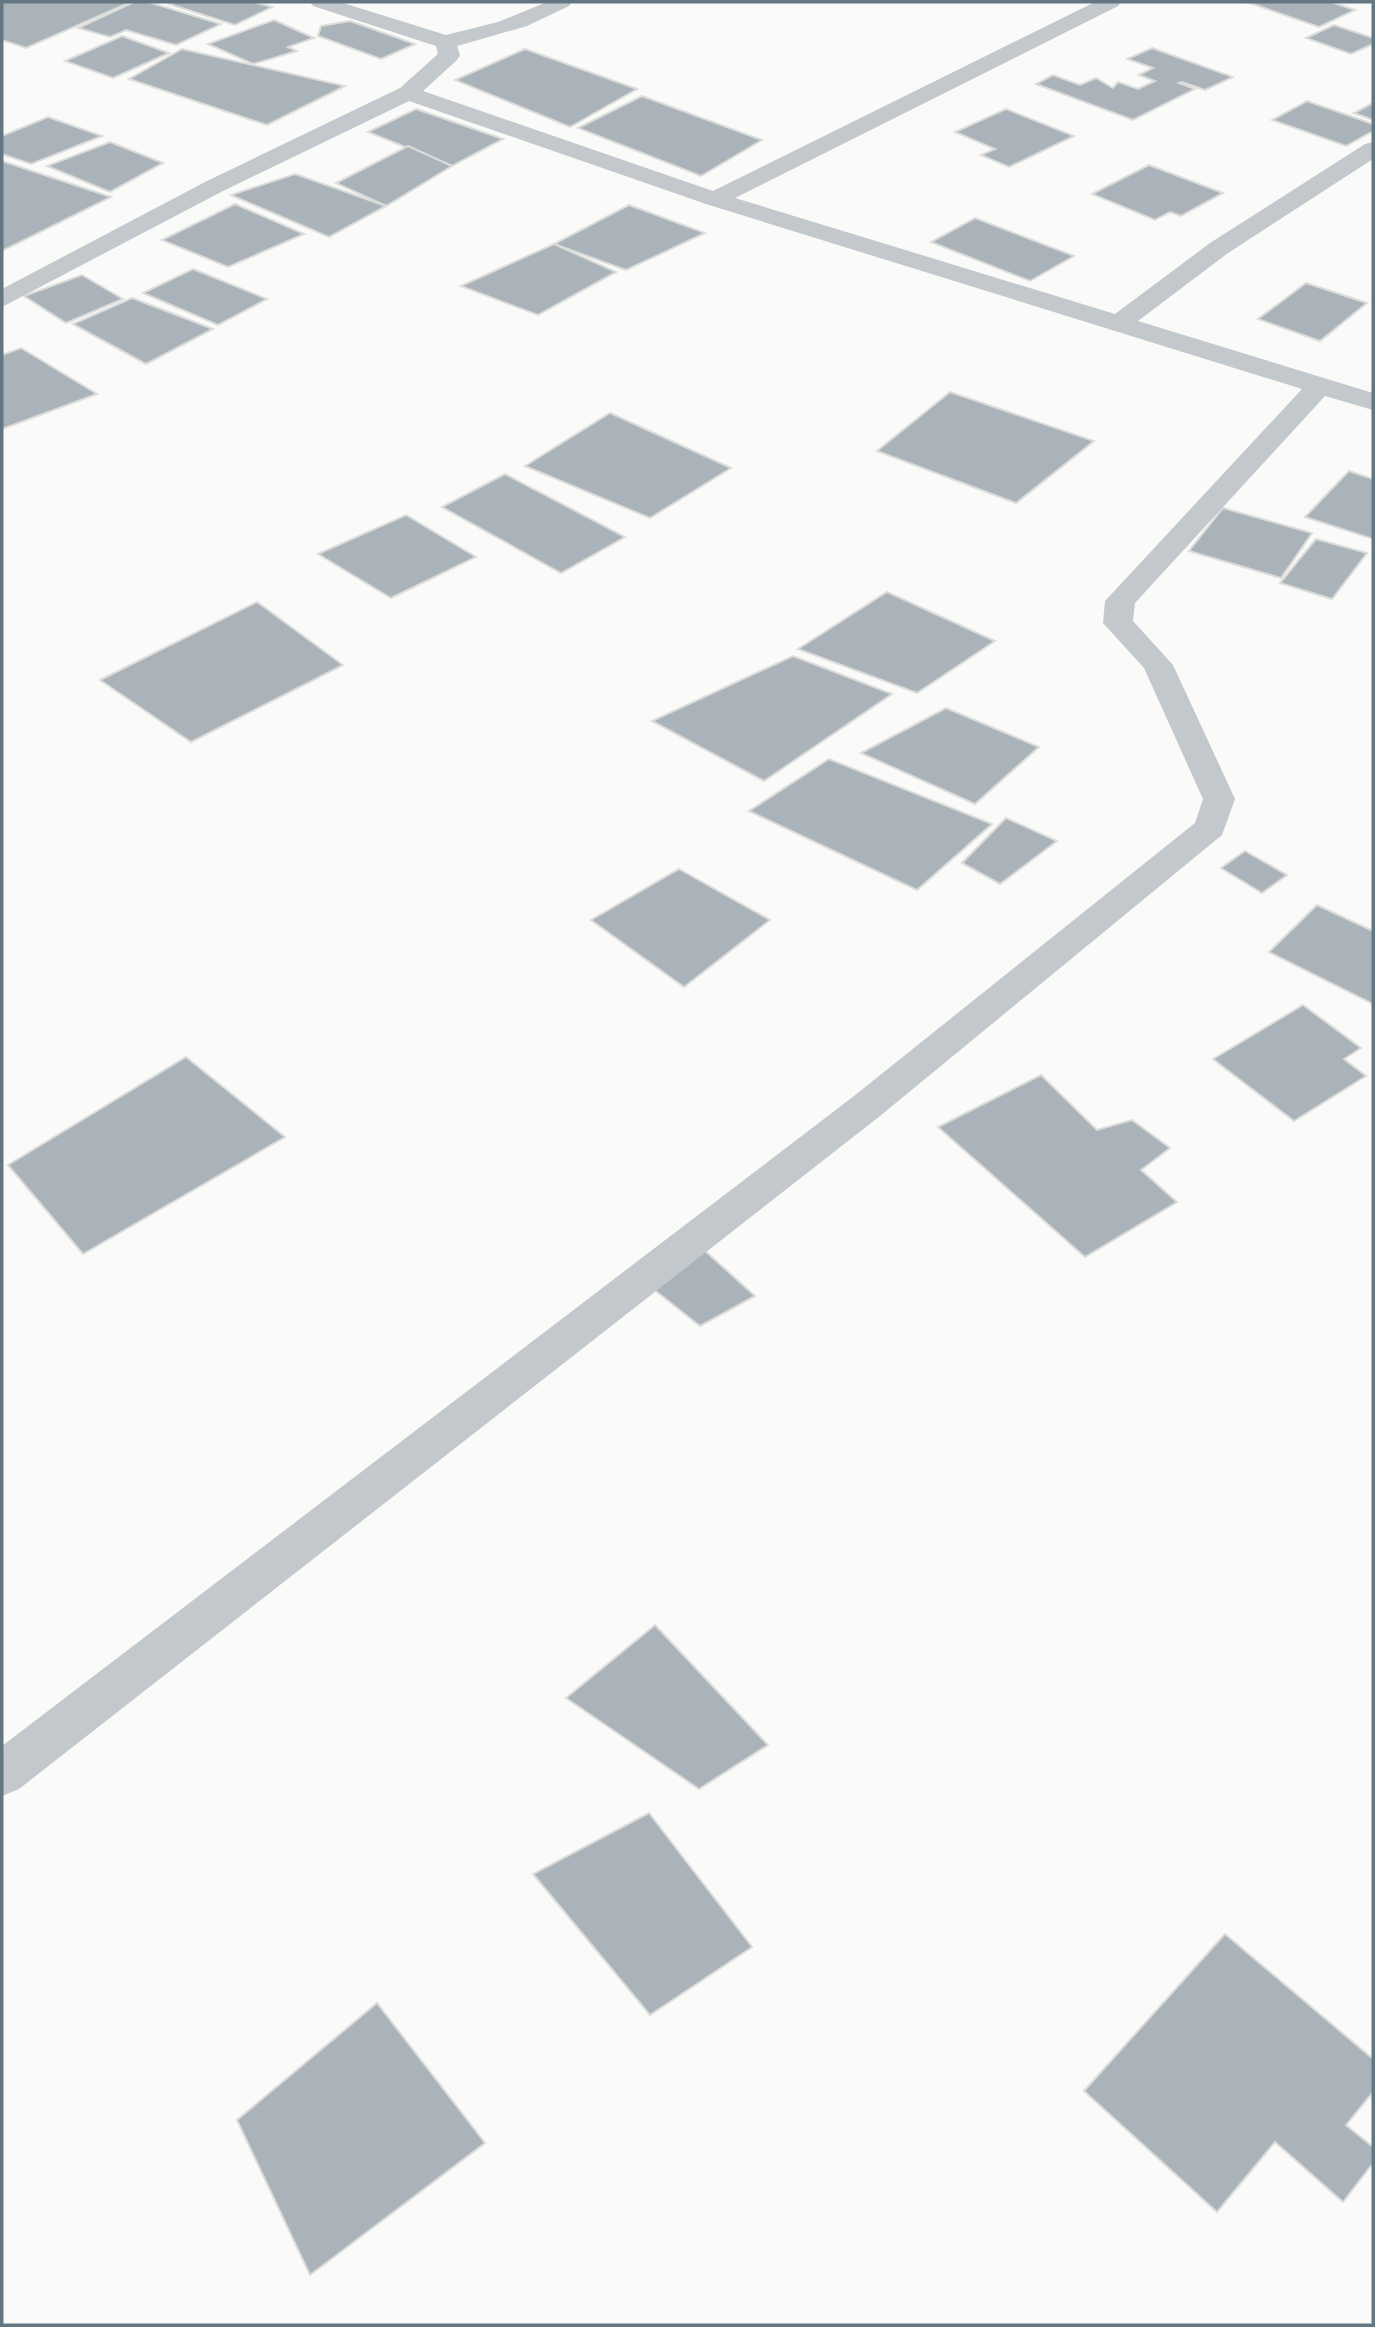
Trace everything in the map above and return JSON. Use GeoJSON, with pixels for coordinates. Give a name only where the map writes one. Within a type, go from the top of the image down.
{"type":"FeatureCollection","features":[{"type":"Feature","properties":{"kind":"street"},"geometry":{"type":"LineString","coordinates":[[320,2],[445,41],[512,25],[562,2]]}},
{"type":"Feature","properties":{"kind":"street"},"geometry":{"type":"LineString","coordinates":[[714,199],[1111,2]]}},
{"type":"Feature","properties":{"kind":"street"},"geometry":{"type":"LineString","coordinates":[[2,299],[215,186],[408,93],[449,55],[445,41]]}},
{"type":"Feature","properties":{"kind":"street"},"geometry":{"type":"LineString","coordinates":[[408,93],[714,199],[1373,402]]}},
{"type":"Feature","properties":{"kind":"street"},"geometry":{"type":"LineString","coordinates":[[1119,323],[1219,248],[1373,149]]}},
{"type":"Feature","properties":{"kind":"street"},"geometry":{"type":"LineString","coordinates":[[2,1774],[867,1106],[1210,828],[1219,799],[1158,665],[1118,623],[1120,601],[1319,386]]}},
{"type":"Feature","properties":{"kind":"building"},"geometry":{"type":"Polygon","coordinates":[[[2,2],[131,2],[26,48],[2,40],[2,2]]]}},
{"type":"Feature","properties":{"kind":"building"},"geometry":{"type":"Polygon","coordinates":[[[134,2],[148,2],[221,24],[176,45],[126,30],[110,37],[78,28],[134,2]]]}},
{"type":"Feature","properties":{"kind":"building"},"geometry":{"type":"Polygon","coordinates":[[[253,2],[272,7],[235,25],[169,4],[253,2]]]}},
{"type":"Feature","properties":{"kind":"building"},"geometry":{"type":"Polygon","coordinates":[[[1247,2],[1331,2],[1355,10],[1319,27],[1247,2]]]}},
{"type":"Feature","properties":{"kind":"building"},"geometry":{"type":"Polygon","coordinates":[[[274,20],[314,38],[288,47],[297,51],[253,64],[208,44],[274,20]]]}},
{"type":"Feature","properties":{"kind":"building"},"geometry":{"type":"Polygon","coordinates":[[[350,21],[415,44],[381,59],[318,36],[321,26],[350,21]]]}},
{"type":"Feature","properties":{"kind":"building"},"geometry":{"type":"Polygon","coordinates":[[[1334,25],[1373,38],[1373,44],[1351,54],[1306,38],[1334,25]]]}},
{"type":"Feature","properties":{"kind":"building"},"geometry":{"type":"Polygon","coordinates":[[[122,36],[169,53],[113,78],[65,61],[122,36]]]}},
{"type":"Feature","properties":{"kind":"building"},"geometry":{"type":"Polygon","coordinates":[[[1152,48],[1233,77],[1205,90],[1179,83],[1195,89],[1133,120],[1036,84],[1053,75],[1080,85],[1096,78],[1113,88],[1118,82],[1138,89],[1155,81],[1139,75],[1153,68],[1127,59],[1152,48]]]}},
{"type":"Feature","properties":{"kind":"building"},"geometry":{"type":"Polygon","coordinates":[[[182,49],[345,86],[267,125],[129,79],[182,49]]]}},
{"type":"Feature","properties":{"kind":"building"},"geometry":{"type":"Polygon","coordinates":[[[525,49],[637,89],[570,127],[455,80],[525,49]]]}},
{"type":"Feature","properties":{"kind":"building"},"geometry":{"type":"Polygon","coordinates":[[[642,96],[762,140],[701,176],[578,128],[642,96]]]}},
{"type":"Feature","properties":{"kind":"building"},"geometry":{"type":"Polygon","coordinates":[[[1307,101],[1373,124],[1373,131],[1346,146],[1272,120],[1307,101]]]}},
{"type":"Feature","properties":{"kind":"building"},"geometry":{"type":"Polygon","coordinates":[[[1373,103],[1373,120],[1354,113],[1373,103]]]}},
{"type":"Feature","properties":{"kind":"building"},"geometry":{"type":"Polygon","coordinates":[[[416,109],[503,139],[452,166],[368,132],[416,109]]]}},
{"type":"Feature","properties":{"kind":"building"},"geometry":{"type":"Polygon","coordinates":[[[1006,109],[1074,136],[1009,167],[981,155],[995,149],[955,132],[1006,109]]]}},
{"type":"Feature","properties":{"kind":"building"},"geometry":{"type":"Polygon","coordinates":[[[48,117],[102,136],[31,164],[2,154],[2,136],[48,117]]]}},
{"type":"Feature","properties":{"kind":"building"},"geometry":{"type":"Polygon","coordinates":[[[110,142],[163,163],[110,192],[47,166],[110,142]]]}},
{"type":"Feature","properties":{"kind":"building"},"geometry":{"type":"Polygon","coordinates":[[[408,146],[452,166],[386,206],[336,183],[408,146]]]}},
{"type":"Feature","properties":{"kind":"building"},"geometry":{"type":"Polygon","coordinates":[[[2,161],[111,197],[2,251],[2,161]]]}},
{"type":"Feature","properties":{"kind":"building"},"geometry":{"type":"Polygon","coordinates":[[[1149,165],[1223,193],[1181,216],[1170,212],[1155,220],[1092,194],[1149,165]]]}},
{"type":"Feature","properties":{"kind":"building"},"geometry":{"type":"Polygon","coordinates":[[[295,174],[386,206],[329,237],[231,195],[295,174]]]}},
{"type":"Feature","properties":{"kind":"building"},"geometry":{"type":"Polygon","coordinates":[[[235,204],[304,234],[228,267],[162,240],[235,204]]]}},
{"type":"Feature","properties":{"kind":"building"},"geometry":{"type":"Polygon","coordinates":[[[629,205],[705,233],[626,270],[554,244],[629,205]]]}},
{"type":"Feature","properties":{"kind":"building"},"geometry":{"type":"Polygon","coordinates":[[[975,218],[1074,256],[1030,281],[931,242],[975,218]]]}},
{"type":"Feature","properties":{"kind":"building"},"geometry":{"type":"Polygon","coordinates":[[[554,244],[616,272],[538,315],[461,286],[554,244]]]}},
{"type":"Feature","properties":{"kind":"building"},"geometry":{"type":"Polygon","coordinates":[[[193,269],[267,299],[218,325],[143,293],[193,269]]]}},
{"type":"Feature","properties":{"kind":"building"},"geometry":{"type":"Polygon","coordinates":[[[82,275],[123,299],[66,323],[24,296],[82,275]]]}},
{"type":"Feature","properties":{"kind":"building"},"geometry":{"type":"Polygon","coordinates":[[[1306,283],[1367,303],[1320,341],[1258,319],[1306,283]]]}},
{"type":"Feature","properties":{"kind":"building"},"geometry":{"type":"Polygon","coordinates":[[[132,298],[213,329],[146,364],[73,324],[132,298]]]}},
{"type":"Feature","properties":{"kind":"building"},"geometry":{"type":"Polygon","coordinates":[[[21,348],[97,394],[2,429],[2,355],[21,348]]]}},
{"type":"Feature","properties":{"kind":"building"},"geometry":{"type":"Polygon","coordinates":[[[950,392],[1094,441],[1016,503],[877,451],[950,392]]]}},
{"type":"Feature","properties":{"kind":"building"},"geometry":{"type":"Polygon","coordinates":[[[610,413],[731,468],[650,518],[525,466],[610,413]]]}},
{"type":"Feature","properties":{"kind":"building"},"geometry":{"type":"Polygon","coordinates":[[[1349,471],[1373,479],[1373,539],[1305,517],[1349,471]]]}},
{"type":"Feature","properties":{"kind":"building"},"geometry":{"type":"Polygon","coordinates":[[[505,474],[625,537],[561,573],[442,507],[505,474]]]}},
{"type":"Feature","properties":{"kind":"building"},"geometry":{"type":"Polygon","coordinates":[[[1223,508],[1312,533],[1281,578],[1189,551],[1223,508]]]}},
{"type":"Feature","properties":{"kind":"building"},"geometry":{"type":"Polygon","coordinates":[[[406,515],[476,557],[391,598],[318,554],[406,515]]]}},
{"type":"Feature","properties":{"kind":"building"},"geometry":{"type":"Polygon","coordinates":[[[1316,539],[1367,553],[1332,599],[1280,583],[1316,539]]]}},
{"type":"Feature","properties":{"kind":"building"},"geometry":{"type":"Polygon","coordinates":[[[887,592],[995,641],[917,693],[798,649],[887,592]]]}},
{"type":"Feature","properties":{"kind":"building"},"geometry":{"type":"Polygon","coordinates":[[[257,602],[343,665],[191,742],[100,680],[257,602]]]}},
{"type":"Feature","properties":{"kind":"building"},"geometry":{"type":"Polygon","coordinates":[[[793,656],[892,694],[764,781],[652,721],[793,656]]]}},
{"type":"Feature","properties":{"kind":"building"},"geometry":{"type":"Polygon","coordinates":[[[946,708],[1039,747],[975,804],[861,753],[946,708]]]}},
{"type":"Feature","properties":{"kind":"building"},"geometry":{"type":"Polygon","coordinates":[[[829,759],[992,824],[917,890],[749,811],[829,759]]]}},
{"type":"Feature","properties":{"kind":"building"},"geometry":{"type":"Polygon","coordinates":[[[1006,818],[1057,841],[1000,884],[962,863],[1006,818]]]}},
{"type":"Feature","properties":{"kind":"building"},"geometry":{"type":"Polygon","coordinates":[[[1245,851],[1287,875],[1262,893],[1221,868],[1245,851]]]}},
{"type":"Feature","properties":{"kind":"building"},"geometry":{"type":"Polygon","coordinates":[[[679,869],[770,920],[684,987],[591,920],[679,869]]]}},
{"type":"Feature","properties":{"kind":"building"},"geometry":{"type":"Polygon","coordinates":[[[1317,905],[1373,931],[1373,1004],[1269,952],[1317,905]]]}},
{"type":"Feature","properties":{"kind":"building"},"geometry":{"type":"Polygon","coordinates":[[[1303,1005],[1361,1048],[1344,1059],[1366,1076],[1294,1121],[1213,1059],[1303,1005]]]}},
{"type":"Feature","properties":{"kind":"building"},"geometry":{"type":"Polygon","coordinates":[[[186,1057],[285,1137],[83,1254],[8,1165],[186,1057]]]}},
{"type":"Feature","properties":{"kind":"building"},"geometry":{"type":"Polygon","coordinates":[[[1041,1075],[1097,1130],[1132,1120],[1170,1148],[1141,1170],[1177,1202],[1085,1257],[938,1127],[1041,1075]]]}},
{"type":"Feature","properties":{"kind":"building"},"geometry":{"type":"Polygon","coordinates":[[[693,1240],[755,1296],[700,1326],[642,1280],[693,1240]]]}},
{"type":"Feature","properties":{"kind":"building"},"geometry":{"type":"Polygon","coordinates":[[[655,1625],[768,1745],[699,1789],[566,1698],[655,1625]]]}},
{"type":"Feature","properties":{"kind":"building"},"geometry":{"type":"Polygon","coordinates":[[[649,1813],[752,1947],[650,2015],[533,1874],[649,1813]]]}},
{"type":"Feature","properties":{"kind":"building"},"geometry":{"type":"Polygon","coordinates":[[[1225,1934],[1373,2059],[1373,2092],[1346,2125],[1373,2147],[1373,2163],[1343,2202],[1275,2142],[1217,2212],[1084,2091],[1225,1934]]]}},
{"type":"Feature","properties":{"kind":"building"},"geometry":{"type":"Polygon","coordinates":[[[377,2003],[485,2143],[310,2275],[237,2120],[377,2003]]]}}]}
